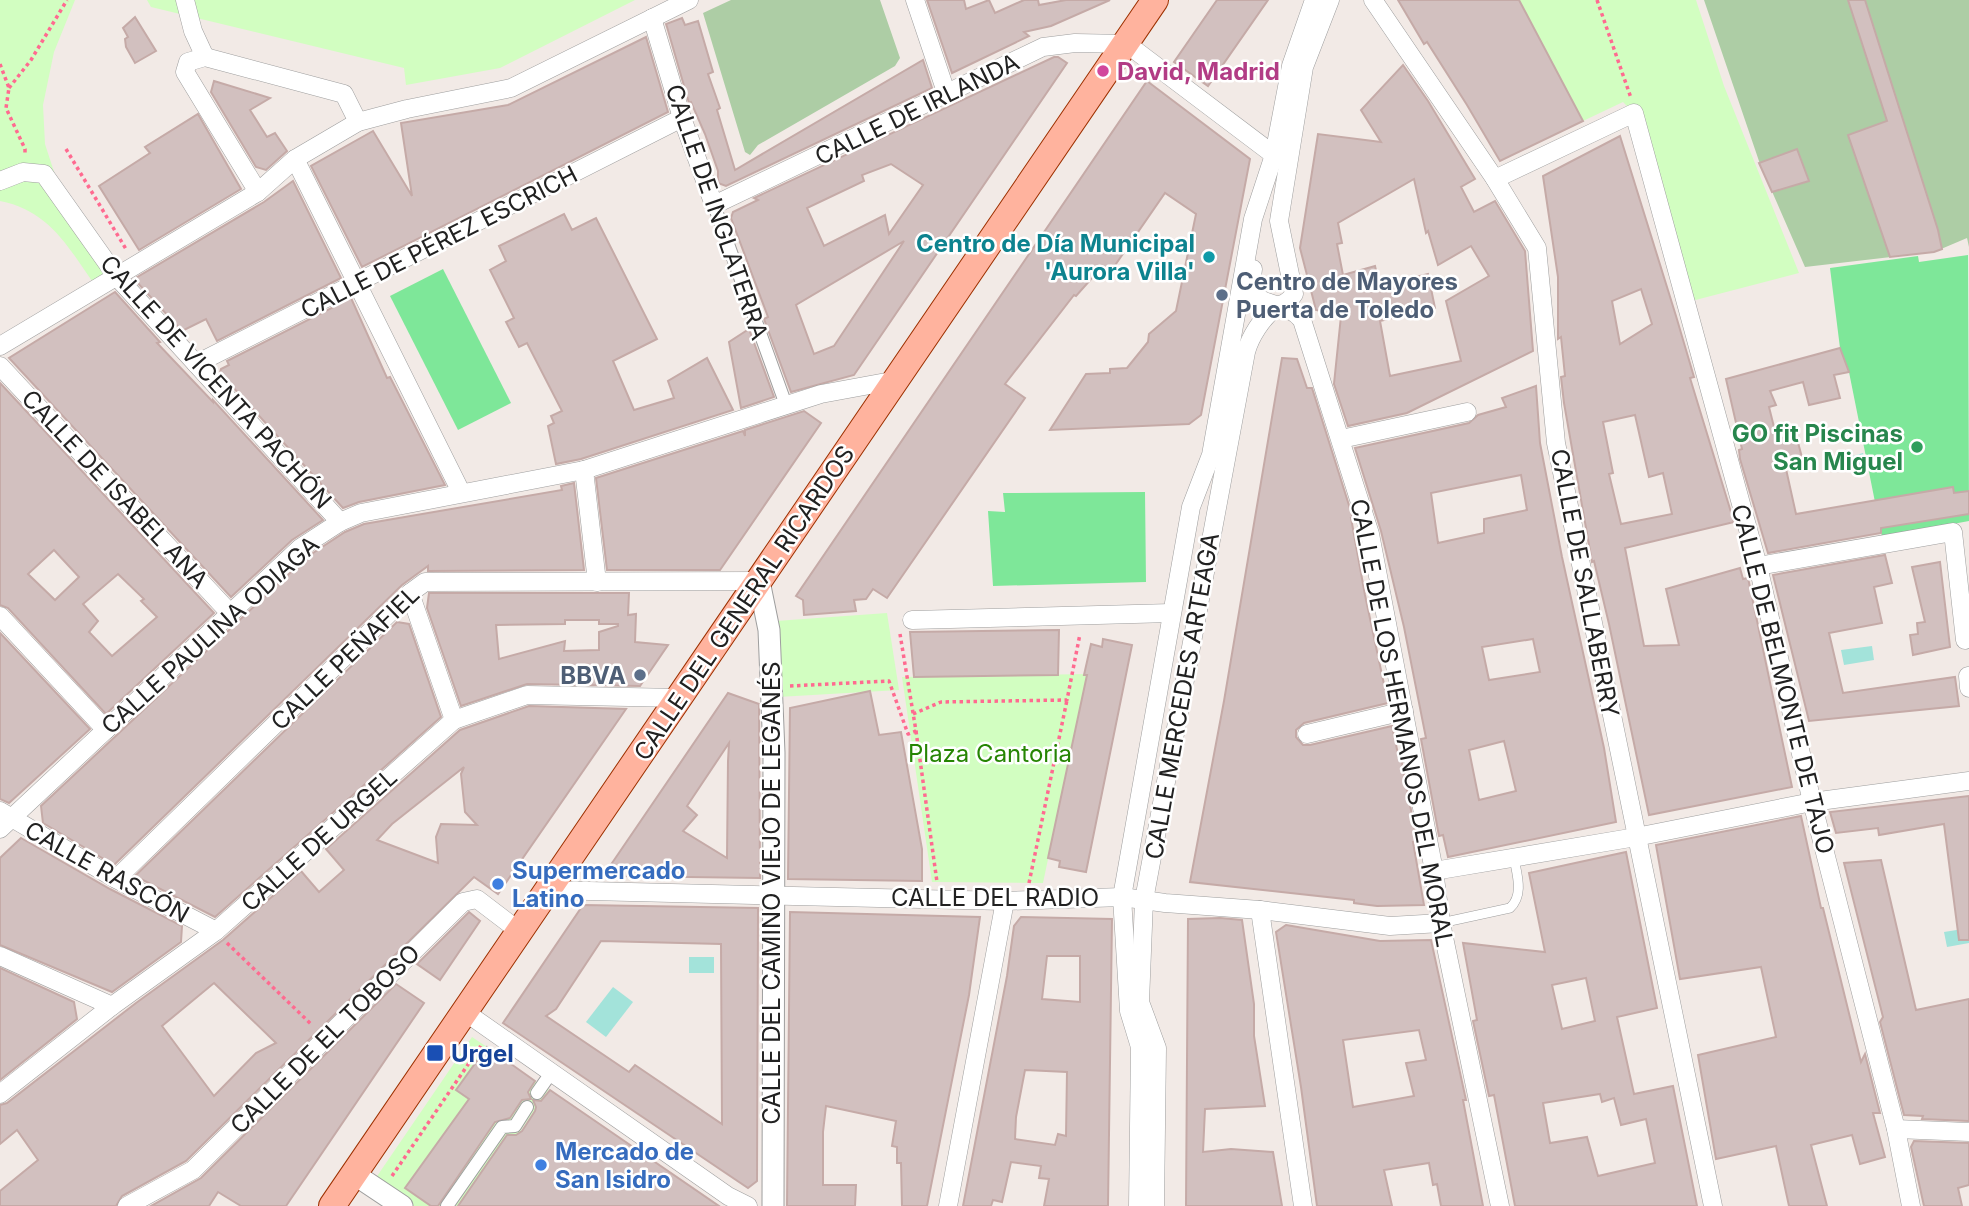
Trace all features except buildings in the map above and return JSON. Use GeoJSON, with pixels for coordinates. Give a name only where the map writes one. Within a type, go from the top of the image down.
{"type":"FeatureCollection","features":[{"type":"Feature","properties":{"kind":"main road","name":"CALLE DEL GENERAL RICARDOS"},"geometry":{"type":"LineString","coordinates":[[332,1206],[1155,0]]}},
{"type":"Feature","properties":{"kind":"street"},"geometry":{"type":"LineString","coordinates":[[185,0],[193,31],[205,57]]}},
{"type":"Feature","properties":{"kind":"street"},"geometry":{"type":"LineString","coordinates":[[0,346],[258,192],[295,159],[358,122],[510,88],[690,0]]}},
{"type":"Feature","properties":{"kind":"street"},"geometry":{"type":"LineString","coordinates":[[915,0],[947,95]]}},
{"type":"Feature","properties":{"kind":"street","name":"CALLE MERCEDES ARTEAGA"},"geometry":{"type":"LineString","coordinates":[[1138,1206],[1140,1047],[1129,1011],[1122,897],[1191,507],[1211,455],[1253,219],[1274,155],[1291,66],[1314,0]]}},
{"type":"Feature","properties":{"kind":"street"},"geometry":{"type":"LineString","coordinates":[[1281,306],[1291,299],[1294,290],[1279,221],[1304,67],[1330,0]]}},
{"type":"Feature","properties":{"kind":"street","name":"CALLE DE SALLABERRY"},"geometry":{"type":"LineString","coordinates":[[1373,0],[1495,179],[1537,248],[1556,443],[1713,1206]]}},
{"type":"Feature","properties":{"kind":"street","name":"CALLE DE INGLATERRA"},"geometry":{"type":"LineString","coordinates":[[652,18],[682,118],[786,405]]}},
{"type":"Feature","properties":{"kind":"street"},"geometry":{"type":"LineString","coordinates":[[1127,44],[1274,155]]}},
{"type":"Feature","properties":{"kind":"street","name":"CALLE DE IRLANDA"},"geometry":{"type":"LineString","coordinates":[[714,205],[1044,47],[1127,44]]}},
{"type":"Feature","properties":{"kind":"street"},"geometry":{"type":"LineString","coordinates":[[258,192],[185,72],[188,62],[205,57],[344,94],[358,122]]}},
{"type":"Feature","properties":{"kind":"street","name":"CALLE DE BELMONTE DE TAJO"},"geometry":{"type":"LineString","coordinates":[[1495,179],[1634,113],[1758,566],[1812,802],[1896,1129],[1911,1206]]}},
{"type":"Feature","properties":{"kind":"street","name":"CALLE DE PÉREZ ESCRICH"},"geometry":{"type":"LineString","coordinates":[[196,364],[682,118]]}},
{"type":"Feature","properties":{"kind":"street"},"geometry":{"type":"LineString","coordinates":[[295,159],[461,492]]}},
{"type":"Feature","properties":{"kind":"street"},"geometry":{"type":"LineString","coordinates":[[0,181],[23,172]]}},
{"type":"Feature","properties":{"kind":"street","name":"CALLE DE VICENTA PACHÓN"},"geometry":{"type":"LineString","coordinates":[[23,172],[44,174],[117,277],[340,522]]}},
{"type":"Feature","properties":{"kind":"street","name":"CALLE MERCEDES ARTEAGA"},"geometry":{"type":"LineString","coordinates":[[1253,219],[1258,237],[1251,283],[1253,292],[1260,300],[1281,306]]}},
{"type":"Feature","properties":{"kind":"street","name":"CALLE MERCEDES ARTEAGA"},"geometry":{"type":"LineString","coordinates":[[1155,1206],[1157,1048],[1140,1002],[1144,900],[1246,352],[1252,335],[1273,311],[1281,306]]}},
{"type":"Feature","properties":{"kind":"street","name":"CALLE DE LOS HERMANOS DEL MORAL"},"geometry":{"type":"LineString","coordinates":[[1281,306],[1290,309],[1302,320],[1370,534],[1434,871],[1441,923],[1500,1206]]}},
{"type":"Feature","properties":{"kind":"street","name":"CALLE DE ISABEL ANA"},"geometry":{"type":"LineString","coordinates":[[0,366],[229,612]]}},
{"type":"Feature","properties":{"kind":"street","name":"CALLE PAULINA ODIAGA"},"geometry":{"type":"LineString","coordinates":[[4,819],[106,730],[300,548],[340,522],[360,513],[584,470],[821,394],[897,380]]}},
{"type":"Feature","properties":{"kind":"street"},"geometry":{"type":"LineString","coordinates":[[1341,439],[1467,412]]}},
{"type":"Feature","properties":{"kind":"street"},"geometry":{"type":"LineString","coordinates":[[584,470],[597,582]]}},
{"type":"Feature","properties":{"kind":"street"},"geometry":{"type":"LineString","coordinates":[[1758,566],[1953,532],[1965,640]]}},
{"type":"Feature","properties":{"kind":"street","name":"CALLE PEÑAFIEL"},"geometry":{"type":"LineString","coordinates":[[116,879],[410,593],[425,582],[759,581]]}},
{"type":"Feature","properties":{"kind":"street","name":"CALLE DEL CAMINO VIEJO DE LEGANÉS"},"geometry":{"type":"LineString","coordinates":[[759,581],[769,630],[774,753],[773,1206]]}},
{"type":"Feature","properties":{"kind":"street"},"geometry":{"type":"LineString","coordinates":[[410,593],[454,720]]}},
{"type":"Feature","properties":{"kind":"street"},"geometry":{"type":"LineString","coordinates":[[912,620],[1171,613]]}},
{"type":"Feature","properties":{"kind":"street"},"geometry":{"type":"LineString","coordinates":[[0,616],[106,730]]}},
{"type":"Feature","properties":{"kind":"street","name":"CALLE DE URGEL"},"geometry":{"type":"LineString","coordinates":[[0,1094],[112,1006],[216,931],[454,720],[527,695],[678,698]]}},
{"type":"Feature","properties":{"kind":"street"},"geometry":{"type":"LineString","coordinates":[[1307,734],[1404,711]]}},
{"type":"Feature","properties":{"kind":"street"},"geometry":{"type":"LineString","coordinates":[[1434,871],[1636,837],[1812,802],[1969,781]]}},
{"type":"Feature","properties":{"kind":"street","name":"CALLE RASCÓN"},"geometry":{"type":"LineString","coordinates":[[4,819],[216,931]]}},
{"type":"Feature","properties":{"kind":"street","name":"CALLE DEL RADIO"},"geometry":{"type":"LineString","coordinates":[[548,890],[1005,901],[1122,897],[1390,926],[1441,923]]}},
{"type":"Feature","properties":{"kind":"street","name":"CALLE DE EL TOBOSO"},"geometry":{"type":"LineString","coordinates":[[127,1206],[193,1170],[463,902],[477,899],[519,931]]}},
{"type":"Feature","properties":{"kind":"street"},"geometry":{"type":"LineString","coordinates":[[948,1206],[1005,901]]}},
{"type":"Feature","properties":{"kind":"street"},"geometry":{"type":"LineString","coordinates":[[1260,910],[1303,1206]]}},
{"type":"Feature","properties":{"kind":"street"},"geometry":{"type":"LineString","coordinates":[[0,956],[112,1006]]}},
{"type":"Feature","properties":{"kind":"street"},"geometry":{"type":"LineString","coordinates":[[465,1012],[724,1201],[748,1206]]}},
{"type":"Feature","properties":{"kind":"street"},"geometry":{"type":"LineString","coordinates":[[537,1093],[551,1073]]}},
{"type":"Feature","properties":{"kind":"street"},"geometry":{"type":"LineString","coordinates":[[447,1206],[502,1127],[514,1126],[527,1107]]}},
{"type":"Feature","properties":{"kind":"street"},"geometry":{"type":"LineString","coordinates":[[1896,1129],[1969,1132]]}},
{"type":"Feature","properties":{"kind":"street"},"geometry":{"type":"LineString","coordinates":[[354,1174],[402,1206]]}},
{"type":"Feature","properties":{"kind":"lane"},"geometry":{"type":"LineString","coordinates":[[1441,923],[1510,908],[1517,901],[1519,892],[1514,858]]}},
{"type":"Feature","properties":{"kind":"path"},"geometry":{"type":"LineString","coordinates":[[9,88],[31,60],[67,0]]}},
{"type":"Feature","properties":{"kind":"path"},"geometry":{"type":"LineString","coordinates":[[1597,0],[1630,95]]}},
{"type":"Feature","properties":{"kind":"path"},"geometry":{"type":"LineString","coordinates":[[0,64],[9,88],[6,108],[25,149],[23,172]]}},
{"type":"Feature","properties":{"kind":"path"},"geometry":{"type":"LineString","coordinates":[[0,113],[6,108]]}},
{"type":"Feature","properties":{"kind":"path"},"geometry":{"type":"LineString","coordinates":[[66,149],[136,266]]}},
{"type":"Feature","properties":{"kind":"path"},"geometry":{"type":"LineString","coordinates":[[1026,900],[1084,615]]}},
{"type":"Feature","properties":{"kind":"path"},"geometry":{"type":"LineString","coordinates":[[912,620],[900,631],[940,899]]}},
{"type":"Feature","properties":{"kind":"path"},"geometry":{"type":"LineString","coordinates":[[770,687],[889,681],[908,734],[916,732]]}},
{"type":"Feature","properties":{"kind":"path"},"geometry":{"type":"LineString","coordinates":[[913,714],[941,702],[1067,699]]}},
{"type":"Feature","properties":{"kind":"path"},"geometry":{"type":"LineString","coordinates":[[216,931],[326,1039]]}},
{"type":"Feature","properties":{"kind":"path"},"geometry":{"type":"LineString","coordinates":[[390,1177],[484,1041]]}},
{"type":"Feature","properties":{"kind":"green space"},"geometry":{"type":"Polygon","coordinates":[[[0,0],[75,0],[54,52],[43,105],[45,144],[57,181],[123,274],[97,288],[67,246],[46,223],[33,213],[0,201],[0,0]]]}},
{"type":"Feature","properties":{"kind":"green space"},"geometry":{"type":"Polygon","coordinates":[[[147,0],[635,0],[500,68],[406,85],[404,68],[151,7],[147,0]]]}},
{"type":"Feature","properties":{"kind":"green space"},"geometry":{"type":"Polygon","coordinates":[[[731,0],[880,0],[900,58],[895,66],[758,145],[750,155],[745,152],[703,13],[731,0]]]}},
{"type":"Feature","properties":{"kind":"green space"},"geometry":{"type":"Polygon","coordinates":[[[1517,0],[1696,0],[1724,86],[1799,273],[1684,303],[1634,113],[1623,102],[1583,121],[1517,0]]]}},
{"type":"Feature","properties":{"kind":"green space"},"geometry":{"type":"Polygon","coordinates":[[[1704,0],[1969,0],[1969,247],[1967,238],[1934,252],[1805,267],[1760,164],[1704,0]]]}},
{"type":"Feature","properties":{"kind":"green space","name":"GO fit Piscinas San Miguel"},"geometry":{"type":"Polygon","coordinates":[[[1968,255],[1969,521],[1882,537],[1849,372],[1840,348],[1830,268],[1918,256],[1919,262],[1968,255]]]}},
{"type":"Feature","properties":{"kind":"green space"},"geometry":{"type":"Polygon","coordinates":[[[443,269],[511,403],[458,430],[390,296],[443,269]]]}},
{"type":"Feature","properties":{"kind":"green space"},"geometry":{"type":"Polygon","coordinates":[[[1145,492],[1146,582],[993,586],[988,511],[1005,512],[1003,493],[1145,492]]]}},
{"type":"Feature","properties":{"kind":"green space"},"geometry":{"type":"Polygon","coordinates":[[[887,613],[899,690],[778,697],[776,621],[887,613]]]}},
{"type":"Feature","properties":{"kind":"green space","name":"Plaza Cantoria"},"geometry":{"type":"Polygon","coordinates":[[[1087,674],[1043,883],[932,882],[902,677],[1087,674]]]}},
{"type":"Feature","properties":{"kind":"green space"},"geometry":{"type":"Polygon","coordinates":[[[472,1037],[487,1047],[461,1084],[508,1119],[535,1081],[549,1089],[469,1206],[402,1206],[371,1185],[472,1037]]]}},
{"type":"Feature","properties":{"kind":"water"},"geometry":{"type":"Polygon","coordinates":[[[1863,453],[1866,465],[1835,470],[1833,462],[1863,453]]]}},
{"type":"Feature","properties":{"kind":"water"},"geometry":{"type":"Polygon","coordinates":[[[1872,646],[1874,660],[1844,665],[1841,650],[1872,646]]]}},
{"type":"Feature","properties":{"kind":"water"},"geometry":{"type":"Polygon","coordinates":[[[1969,928],[1969,943],[1947,947],[1944,932],[1969,928]]]}},
{"type":"Feature","properties":{"kind":"water"},"geometry":{"type":"Polygon","coordinates":[[[689,957],[714,957],[714,973],[689,973],[689,957]]]}},
{"type":"Feature","properties":{"kind":"water"},"geometry":{"type":"Polygon","coordinates":[[[613,987],[633,1002],[606,1037],[586,1022],[613,987]]]}},
{"type":"Feature","properties":{"kind":"place","name":"David, Madrid"},"geometry":{"type":"Point","coordinates":[1103,71]}},
{"type":"Feature","properties":{"kind":"place","name":"Centro de Día Municipal 'Aurora Villa'"},"geometry":{"type":"Point","coordinates":[1209,257]}},
{"type":"Feature","properties":{"kind":"place","name":"Centro de Mayores Puerta de Toledo"},"geometry":{"type":"Point","coordinates":[1222,295]}},
{"type":"Feature","properties":{"kind":"place","name":"GO fit Piscinas San Miguel"},"geometry":{"type":"Point","coordinates":[1917,447]}},
{"type":"Feature","properties":{"kind":"place","name":"BBVA"},"geometry":{"type":"Point","coordinates":[640,675]}},
{"type":"Feature","properties":{"kind":"place","name":"Supermercado Latino"},"geometry":{"type":"Point","coordinates":[498,884]}},
{"type":"Feature","properties":{"kind":"place","name":"Urgel"},"geometry":{"type":"Point","coordinates":[435,1053]}},
{"type":"Feature","properties":{"kind":"place","name":"Mercado de San Isidro"},"geometry":{"type":"Point","coordinates":[541,1165]}}]}
